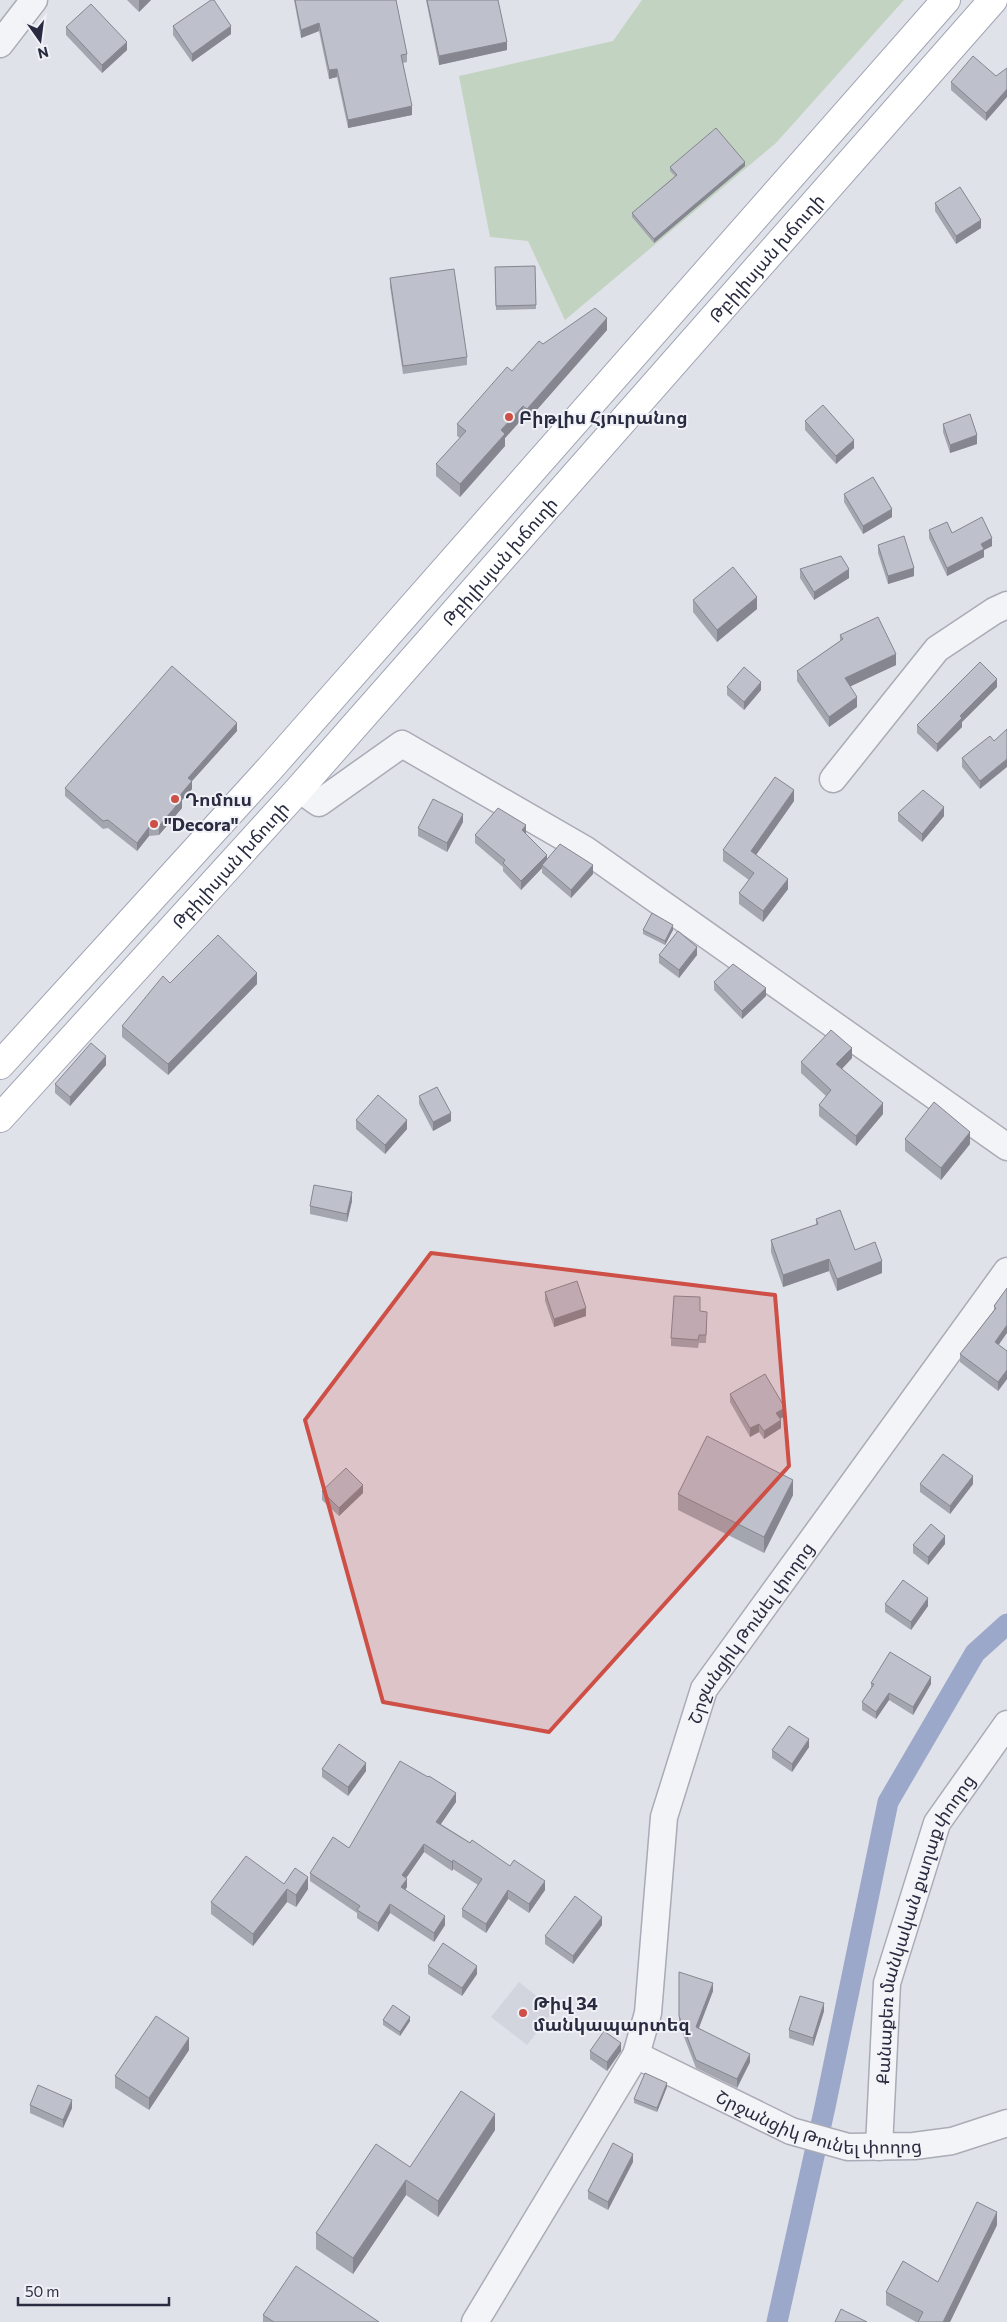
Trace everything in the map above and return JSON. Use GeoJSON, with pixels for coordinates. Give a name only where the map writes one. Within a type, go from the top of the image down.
{"type":"FeatureCollection","features":[{"type":"Feature","properties":{"kind":"main road","name":"Թբիլիսյան խճուղի"},"geometry":{"type":"LineString","coordinates":[[0,1065],[273,766],[946,0]]}},
{"type":"Feature","properties":{"kind":"main road","name":"Թբիլիսյան խճուղի"},"geometry":{"type":"LineString","coordinates":[[0,1118],[299,789],[993,0]]}},
{"type":"Feature","properties":{"kind":"street"},"geometry":{"type":"LineString","coordinates":[[0,44],[34,0]]}},
{"type":"Feature","properties":{"kind":"street"},"geometry":{"type":"LineString","coordinates":[[833,779],[937,649],[994,611],[1007,606]]}},
{"type":"Feature","properties":{"kind":"street"},"geometry":{"type":"LineString","coordinates":[[299,789],[319,803],[402,744],[586,850],[1007,1147]]}},
{"type":"Feature","properties":{"kind":"street","name":"Շրջանցիկ Թունել փողոց"},"geometry":{"type":"LineString","coordinates":[[475,2322],[636,2055],[648,2013],[664,1817],[704,1689],[1007,1271]]}},
{"type":"Feature","properties":{"kind":"street","name":"Քանաքեռ մանկական քաղաք փողոց"},"geometry":{"type":"LineString","coordinates":[[879,2147],[887,1983],[937,1823],[1007,1724]]}},
{"type":"Feature","properties":{"kind":"street","name":"Շրջանցիկ Թունել փողոց"},"geometry":{"type":"LineString","coordinates":[[636,2055],[791,2131],[848,2147],[914,2146],[952,2141],[1007,2123]]}},
{"type":"Feature","properties":{"kind":"highlighted area"},"geometry":{"type":"Polygon","coordinates":[[[431,1253],[775,1295],[789,1466],[549,1732],[383,1702],[305,1420],[431,1253]]]}},
{"type":"Feature","properties":{"kind":"shaded area","name":"Թիվ 34 մանկապարտեզ"},"geometry":{"type":"Polygon","coordinates":[[[519,1982],[554,2010],[527,2045],[491,2017],[519,1982]]]}},
{"type":"Feature","properties":{"kind":"green space"},"geometry":{"type":"Polygon","coordinates":[[[642,0],[904,0],[776,143],[565,320],[528,241],[490,237],[459,76],[613,41],[642,0]]]}},
{"type":"Feature","properties":{"kind":"building"},"geometry":{"type":"Polygon","coordinates":[[[211,0],[214,0],[231,26],[192,54],[173,26],[211,0]]]}},
{"type":"Feature","properties":{"kind":"building"},"geometry":{"type":"Polygon","coordinates":[[[295,0],[396,0],[407,54],[401,55],[412,106],[348,120],[337,69],[329,70],[319,23],[301,30],[295,0]]]}},
{"type":"Feature","properties":{"kind":"building"},"geometry":{"type":"Polygon","coordinates":[[[427,0],[498,0],[507,42],[439,56],[427,0]]]}},
{"type":"Feature","properties":{"kind":"building"},"geometry":{"type":"Polygon","coordinates":[[[91,4],[127,42],[102,65],[66,27],[91,4]]]}},
{"type":"Feature","properties":{"kind":"building"},"geometry":{"type":"Polygon","coordinates":[[[973,56],[996,76],[1007,68],[1007,89],[986,113],[951,82],[973,56]]]}},
{"type":"Feature","properties":{"kind":"building"},"geometry":{"type":"Polygon","coordinates":[[[716,128],[745,162],[654,239],[632,213],[677,175],[670,167],[716,128]]]}},
{"type":"Feature","properties":{"kind":"building"},"geometry":{"type":"Polygon","coordinates":[[[960,187],[981,220],[956,236],[935,203],[960,187]]]}},
{"type":"Feature","properties":{"kind":"building"},"geometry":{"type":"Polygon","coordinates":[[[535,266],[536,305],[496,306],[495,267],[535,266]]]}},
{"type":"Feature","properties":{"kind":"building"},"geometry":{"type":"Polygon","coordinates":[[[454,269],[467,357],[403,366],[390,278],[454,269]]]}},
{"type":"Feature","properties":{"kind":"building"},"geometry":{"type":"Polygon","coordinates":[[[595,308],[607,318],[527,409],[523,406],[501,430],[505,434],[460,484],[436,464],[466,431],[457,424],[507,367],[512,371],[539,341],[543,344],[595,308]]]}},
{"type":"Feature","properties":{"kind":"building"},"geometry":{"type":"Polygon","coordinates":[[[823,405],[854,440],[836,456],[805,421],[823,405]]]}},
{"type":"Feature","properties":{"kind":"building"},"geometry":{"type":"Polygon","coordinates":[[[970,414],[977,435],[950,445],[943,424],[970,414]]]}},
{"type":"Feature","properties":{"kind":"building"},"geometry":{"type":"Polygon","coordinates":[[[873,477],[892,509],[863,526],[844,494],[873,477]]]}},
{"type":"Feature","properties":{"kind":"building"},"geometry":{"type":"Polygon","coordinates":[[[982,517],[992,538],[981,544],[984,549],[947,568],[929,530],[947,522],[952,533],[982,517]]]}},
{"type":"Feature","properties":{"kind":"building"},"geometry":{"type":"Polygon","coordinates":[[[904,536],[914,568],[888,576],[878,545],[904,536]]]}},
{"type":"Feature","properties":{"kind":"building"},"geometry":{"type":"Polygon","coordinates":[[[841,556],[849,569],[814,592],[800,569],[841,556]]]}},
{"type":"Feature","properties":{"kind":"building"},"geometry":{"type":"Polygon","coordinates":[[[733,567],[757,597],[717,630],[693,600],[733,567]]]}},
{"type":"Feature","properties":{"kind":"building"},"geometry":{"type":"Polygon","coordinates":[[[878,617],[896,654],[845,678],[857,697],[829,717],[797,671],[843,639],[840,635],[878,617]]]}},
{"type":"Feature","properties":{"kind":"building"},"geometry":{"type":"Polygon","coordinates":[[[980,662],[997,679],[960,716],[962,718],[937,744],[917,725],[980,662]]]}},
{"type":"Feature","properties":{"kind":"building"},"geometry":{"type":"Polygon","coordinates":[[[172,666],[237,723],[188,778],[192,781],[181,794],[182,799],[159,826],[149,827],[137,843],[108,820],[103,821],[65,788],[172,666]]]}},
{"type":"Feature","properties":{"kind":"building"},"geometry":{"type":"Polygon","coordinates":[[[744,667],[761,682],[744,702],[727,687],[744,667]]]}},
{"type":"Feature","properties":{"kind":"building"},"geometry":{"type":"Polygon","coordinates":[[[1007,729],[1007,759],[980,781],[962,758],[990,736],[994,741],[1007,729]]]}},
{"type":"Feature","properties":{"kind":"building"},"geometry":{"type":"Polygon","coordinates":[[[775,777],[794,790],[751,851],[788,879],[763,911],[739,893],[754,873],[723,850],[775,777]]]}},
{"type":"Feature","properties":{"kind":"building"},"geometry":{"type":"Polygon","coordinates":[[[923,790],[944,807],[922,834],[898,813],[923,790]]]}},
{"type":"Feature","properties":{"kind":"building"},"geometry":{"type":"Polygon","coordinates":[[[433,799],[463,814],[447,843],[418,828],[433,799]]]}},
{"type":"Feature","properties":{"kind":"building"},"geometry":{"type":"Polygon","coordinates":[[[498,808],[526,825],[522,830],[547,855],[521,881],[503,863],[505,860],[475,835],[498,808]]]}},
{"type":"Feature","properties":{"kind":"building"},"geometry":{"type":"Polygon","coordinates":[[[560,844],[593,865],[571,890],[542,865],[560,844]]]}},
{"type":"Feature","properties":{"kind":"building"},"geometry":{"type":"Polygon","coordinates":[[[652,913],[673,925],[665,941],[643,930],[652,913]]]}},
{"type":"Feature","properties":{"kind":"building"},"geometry":{"type":"Polygon","coordinates":[[[678,931],[697,947],[679,970],[659,955],[678,931]]]}},
{"type":"Feature","properties":{"kind":"building"},"geometry":{"type":"Polygon","coordinates":[[[218,935],[257,973],[168,1064],[122,1026],[163,976],[170,983],[218,935]]]}},
{"type":"Feature","properties":{"kind":"building"},"geometry":{"type":"Polygon","coordinates":[[[733,964],[766,988],[742,1011],[714,982],[733,964]]]}},
{"type":"Feature","properties":{"kind":"building"},"geometry":{"type":"Polygon","coordinates":[[[831,1030],[852,1048],[836,1064],[883,1103],[856,1136],[819,1105],[831,1090],[801,1062],[831,1030]]]}},
{"type":"Feature","properties":{"kind":"building"},"geometry":{"type":"Polygon","coordinates":[[[91,1043],[106,1056],[70,1097],[55,1084],[91,1043]]]}},
{"type":"Feature","properties":{"kind":"building"},"geometry":{"type":"Polygon","coordinates":[[[437,1087],[451,1113],[433,1122],[419,1096],[437,1087]]]}},
{"type":"Feature","properties":{"kind":"building"},"geometry":{"type":"Polygon","coordinates":[[[378,1095],[407,1120],[385,1145],[356,1120],[378,1095]]]}},
{"type":"Feature","properties":{"kind":"building"},"geometry":{"type":"Polygon","coordinates":[[[934,1102],[970,1132],[941,1168],[905,1139],[934,1102]]]}},
{"type":"Feature","properties":{"kind":"building"},"geometry":{"type":"Polygon","coordinates":[[[314,1185],[352,1192],[347,1214],[310,1206],[314,1185]]]}},
{"type":"Feature","properties":{"kind":"building"},"geometry":{"type":"Polygon","coordinates":[[[840,1210],[855,1250],[875,1242],[882,1261],[837,1279],[829,1259],[783,1275],[771,1240],[818,1224],[816,1219],[840,1210]]]}},
{"type":"Feature","properties":{"kind":"building"},"geometry":{"type":"Polygon","coordinates":[[[577,1281],[586,1308],[554,1319],[545,1292],[577,1281]]]}},
{"type":"Feature","properties":{"kind":"building"},"geometry":{"type":"Polygon","coordinates":[[[1007,1288],[1007,1325],[995,1342],[1007,1351],[1007,1370],[998,1382],[960,1354],[996,1308],[994,1306],[1007,1288]]]}},
{"type":"Feature","properties":{"kind":"building"},"geometry":{"type":"Polygon","coordinates":[[[674,1296],[700,1297],[700,1311],[707,1312],[706,1335],[699,1335],[698,1340],[671,1338],[674,1296]]]}},
{"type":"Feature","properties":{"kind":"building"},"geometry":{"type":"Polygon","coordinates":[[[765,1374],[785,1408],[776,1413],[781,1420],[764,1431],[759,1424],[750,1428],[730,1394],[765,1374]]]}},
{"type":"Feature","properties":{"kind":"building"},"geometry":{"type":"Polygon","coordinates":[[[707,1436],[793,1480],[764,1537],[678,1494],[707,1436]]]}},
{"type":"Feature","properties":{"kind":"building"},"geometry":{"type":"Polygon","coordinates":[[[943,1454],[973,1476],[950,1506],[920,1484],[943,1454]]]}},
{"type":"Feature","properties":{"kind":"building"},"geometry":{"type":"Polygon","coordinates":[[[346,1468],[363,1485],[339,1508],[322,1491],[346,1468]]]}},
{"type":"Feature","properties":{"kind":"building"},"geometry":{"type":"Polygon","coordinates":[[[931,1524],[945,1536],[928,1557],[913,1545],[931,1524]]]}},
{"type":"Feature","properties":{"kind":"building"},"geometry":{"type":"Polygon","coordinates":[[[903,1580],[928,1598],[911,1622],[885,1604],[903,1580]]]}},
{"type":"Feature","properties":{"kind":"building"},"geometry":{"type":"Polygon","coordinates":[[[890,1652],[931,1677],[913,1707],[889,1693],[876,1712],[862,1702],[874,1684],[871,1683],[890,1652]]]}},
{"type":"Feature","properties":{"kind":"building"},"geometry":{"type":"Polygon","coordinates":[[[789,1726],[809,1739],[792,1764],[772,1750],[789,1726]]]}},
{"type":"Feature","properties":{"kind":"building"},"geometry":{"type":"Polygon","coordinates":[[[339,1744],[366,1763],[348,1787],[322,1769],[339,1744]]]}},
{"type":"Feature","properties":{"kind":"building"},"geometry":{"type":"Polygon","coordinates":[[[400,1761],[456,1793],[436,1822],[470,1843],[472,1840],[510,1866],[514,1860],[545,1881],[529,1904],[508,1890],[486,1924],[462,1909],[482,1879],[424,1844],[402,1875],[407,1879],[401,1887],[445,1916],[434,1933],[390,1904],[378,1923],[357,1910],[360,1906],[310,1873],[333,1837],[349,1848],[400,1761]]]}},
{"type":"Feature","properties":{"kind":"building"},"geometry":{"type":"Polygon","coordinates":[[[246,1856],[284,1884],[295,1868],[308,1877],[296,1895],[287,1889],[253,1934],[211,1902],[246,1856]]]}},
{"type":"Feature","properties":{"kind":"building"},"geometry":{"type":"Polygon","coordinates":[[[575,1896],[602,1917],[573,1956],[545,1936],[575,1896]]]}},
{"type":"Feature","properties":{"kind":"building"},"geometry":{"type":"Polygon","coordinates":[[[443,1943],[477,1966],[462,1988],[428,1966],[443,1943]]]}},
{"type":"Feature","properties":{"kind":"building"},"geometry":{"type":"Polygon","coordinates":[[[679,1972],[713,1983],[696,2027],[750,2054],[737,2079],[696,2060],[679,2016],[679,1972]]]}},
{"type":"Feature","properties":{"kind":"building"},"geometry":{"type":"Polygon","coordinates":[[[800,1996],[824,2003],[813,2038],[789,2030],[800,1996]]]}},
{"type":"Feature","properties":{"kind":"building"},"geometry":{"type":"Polygon","coordinates":[[[393,2005],[410,2017],[400,2032],[383,2020],[393,2005]]]}},
{"type":"Feature","properties":{"kind":"building"},"geometry":{"type":"Polygon","coordinates":[[[156,2016],[189,2038],[149,2098],[115,2076],[156,2016]]]}},
{"type":"Feature","properties":{"kind":"building"},"geometry":{"type":"Polygon","coordinates":[[[604,2031],[621,2043],[607,2062],[590,2051],[604,2031]]]}},
{"type":"Feature","properties":{"kind":"building"},"geometry":{"type":"Polygon","coordinates":[[[645,2073],[667,2083],[657,2108],[634,2099],[645,2073]]]}},
{"type":"Feature","properties":{"kind":"building"},"geometry":{"type":"Polygon","coordinates":[[[38,2085],[72,2100],[63,2120],[30,2105],[38,2085]]]}},
{"type":"Feature","properties":{"kind":"building"},"geometry":{"type":"Polygon","coordinates":[[[461,2091],[495,2114],[438,2201],[406,2180],[353,2258],[316,2233],[376,2144],[410,2167],[461,2091]]]}},
{"type":"Feature","properties":{"kind":"building"},"geometry":{"type":"Polygon","coordinates":[[[613,2143],[633,2154],[608,2202],[588,2191],[613,2143]]]}},
{"type":"Feature","properties":{"kind":"building"},"geometry":{"type":"Polygon","coordinates":[[[977,2202],[997,2212],[943,2322],[918,2322],[923,2312],[886,2292],[903,2261],[938,2282],[977,2202]]]}},
{"type":"Feature","properties":{"kind":"building"},"geometry":{"type":"Polygon","coordinates":[[[296,2266],[379,2322],[274,2322],[263,2315],[296,2266]]]}},
{"type":"Feature","properties":{"kind":"building"},"geometry":{"type":"Polygon","coordinates":[[[841,2309],[867,2322],[835,2322],[841,2309]]]}},
{"type":"Feature","properties":{"kind":"waterway"},"geometry":{"type":"LineString","coordinates":[[777,2322],[825,2107],[888,1802],[975,1653],[1007,1624]]}},
{"type":"Feature","properties":{"kind":"place","name":"Բիթլիս Հյուրանոց"},"geometry":{"type":"Point","coordinates":[509,417]}},
{"type":"Feature","properties":{"kind":"place","name":"Դոմուս"},"geometry":{"type":"Point","coordinates":[175,799]}},
{"type":"Feature","properties":{"kind":"place","name":"\"Decora\""},"geometry":{"type":"Point","coordinates":[154,824]}},
{"type":"Feature","properties":{"kind":"place","name":"Թիվ 34 մանկապարտեզ"},"geometry":{"type":"Point","coordinates":[523,2013]}}]}
